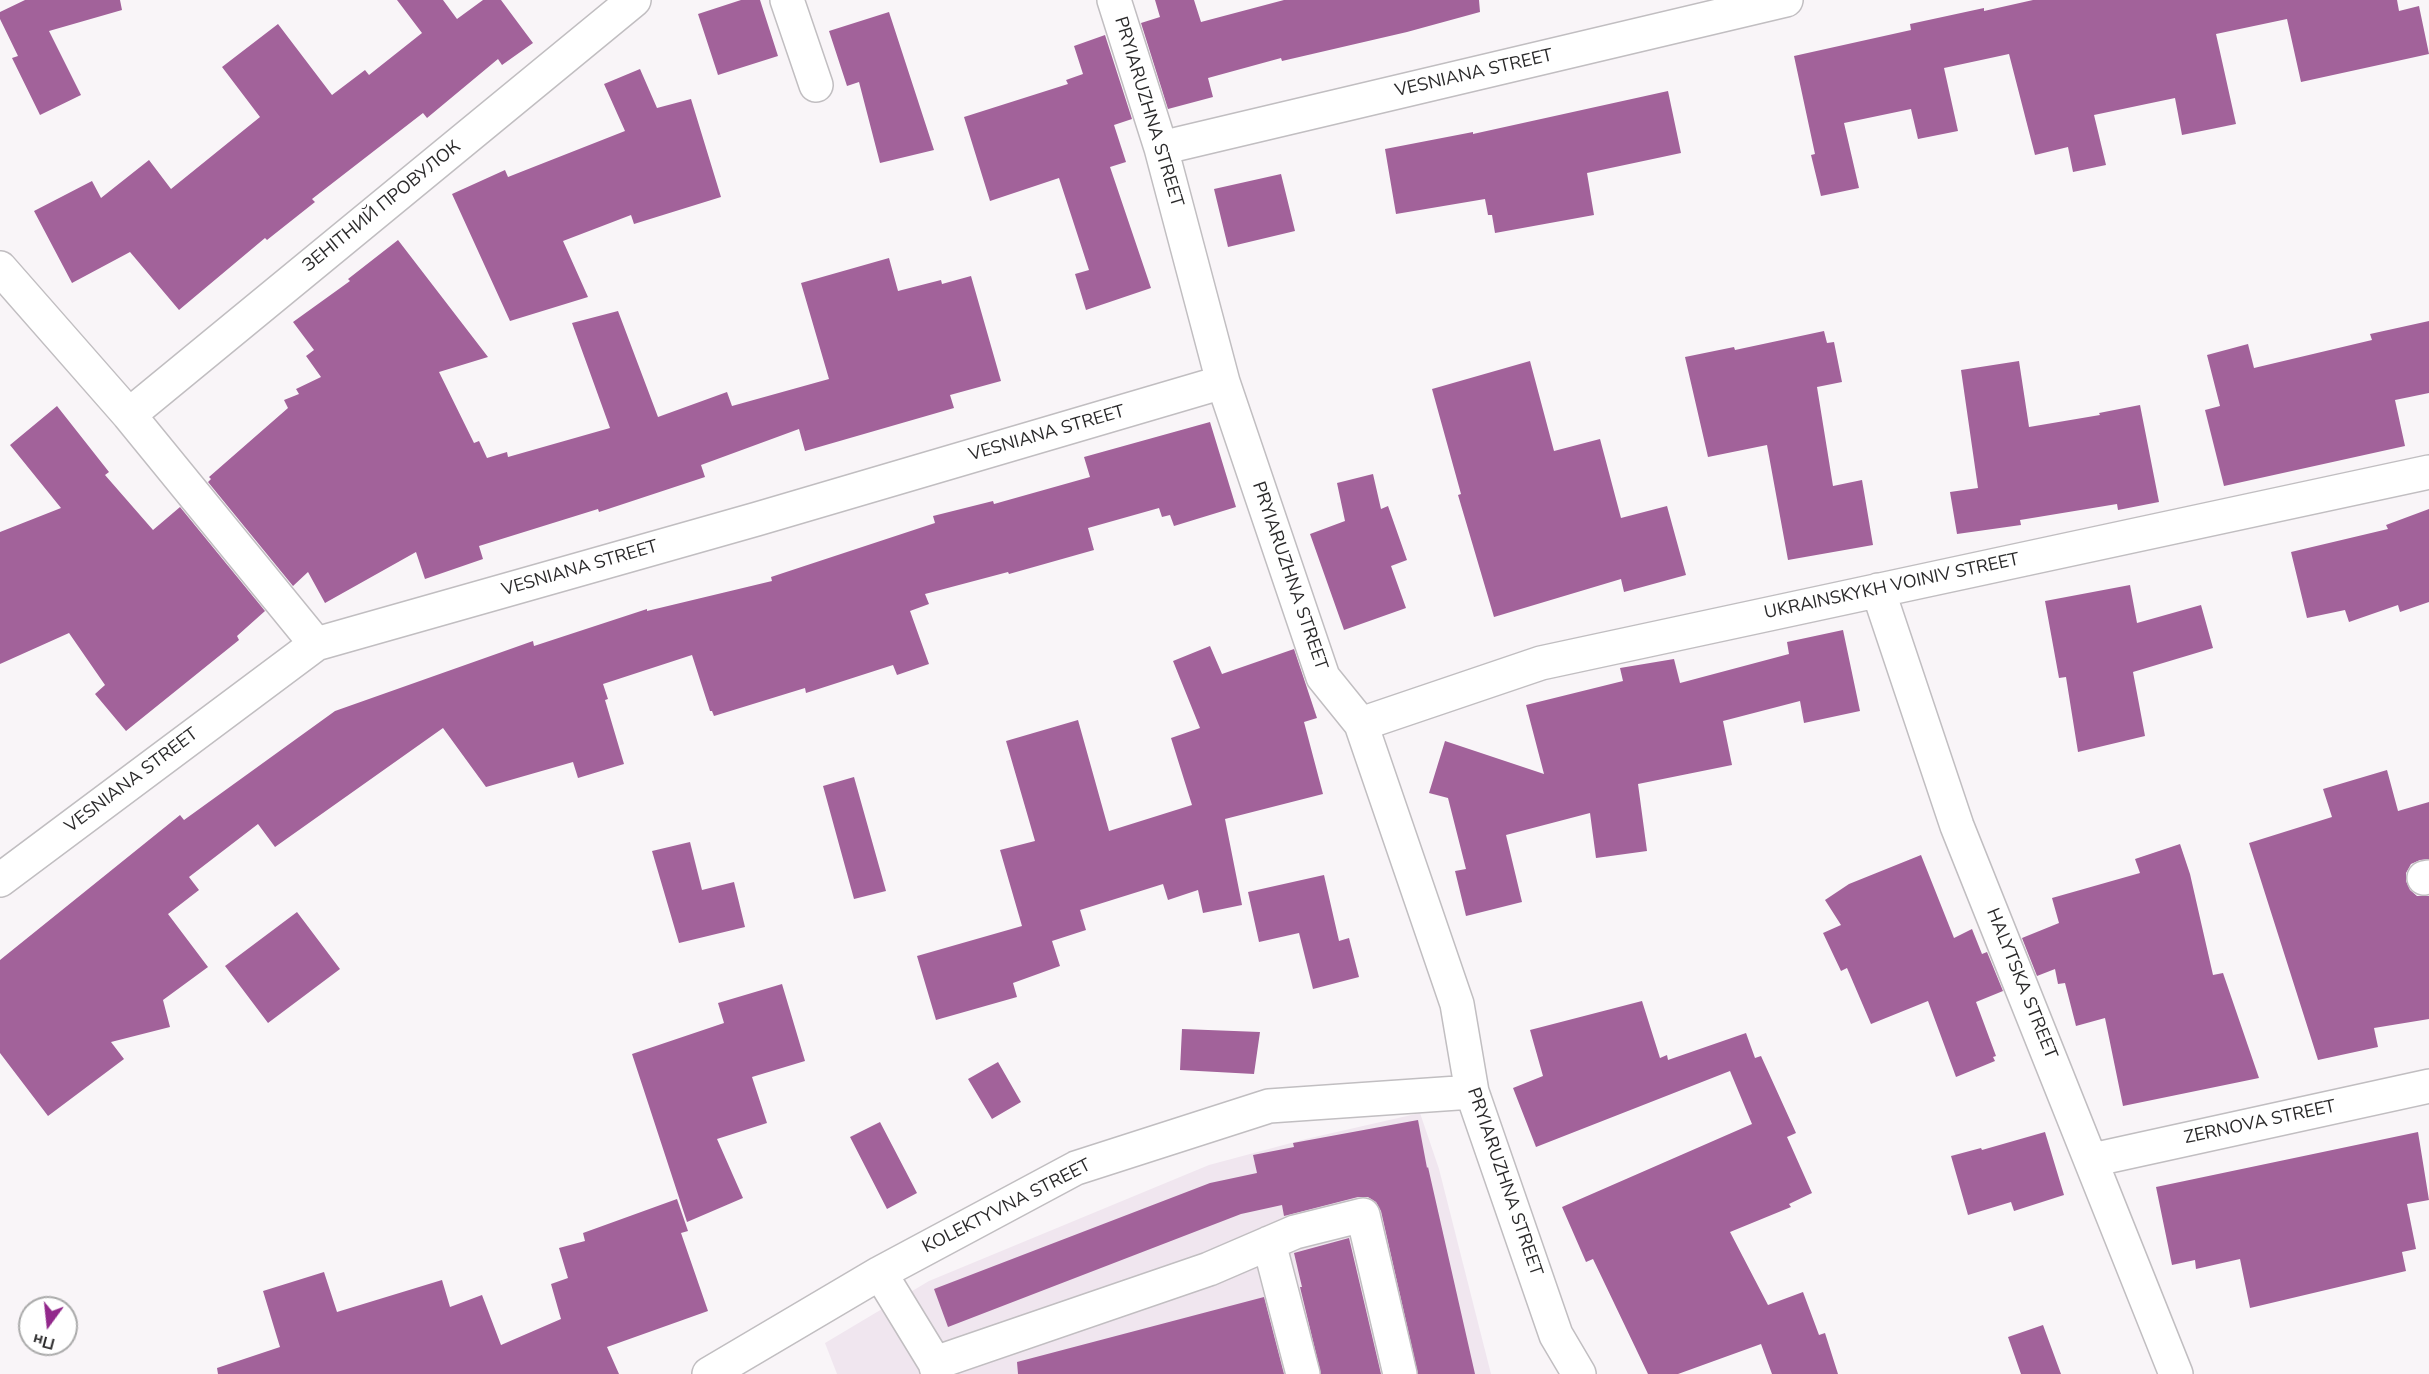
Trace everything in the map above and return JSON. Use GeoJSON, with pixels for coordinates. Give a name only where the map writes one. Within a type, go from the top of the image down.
{"type":"FeatureCollection","features":[{"type":"Feature","properties":{"kind":"street","name":"ЗЕНІТНИЙ ПРОВУЛОК"},"geometry":{"type":"LineString","coordinates":[[129,415],[634,0]]}},
{"type":"Feature","properties":{"kind":"street"},"geometry":{"type":"LineString","coordinates":[[787,0],[816,86]]}},
{"type":"Feature","properties":{"kind":"street","name":"PRYIARUZHNA STREET"},"geometry":{"type":"LineString","coordinates":[[1114,0],[1161,148],[1223,382],[1323,677],[1361,724],[1457,1004],[1472,1092],[1556,1335],[1580,1374]]}},
{"type":"Feature","properties":{"kind":"street","name":"VESNIANA STREET"},"geometry":{"type":"LineString","coordinates":[[1161,148],[1786,0]]}},
{"type":"Feature","properties":{"kind":"street"},"geometry":{"type":"LineString","coordinates":[[0,268],[129,415],[316,644]]}},
{"type":"Feature","properties":{"kind":"street","name":"VESNIANA STREET"},"geometry":{"type":"LineString","coordinates":[[0,880],[316,644],[757,519],[1223,382]]}},
{"type":"Feature","properties":{"kind":"street","name":"UKRAINSKYKH VOINIV STREET"},"geometry":{"type":"LineString","coordinates":[[1361,724],[1541,663],[2429,472]]}},
{"type":"Feature","properties":{"kind":"street","name":"HALYTSKA STREET"},"geometry":{"type":"LineString","coordinates":[[1878,590],[1957,826],[2176,1374]]}},
{"type":"Feature","properties":{"kind":"street","name":"ZERNOVA STREET"},"geometry":{"type":"LineString","coordinates":[[2092,1160],[2429,1086]]}},
{"type":"Feature","properties":{"kind":"street","name":"KOLEKTYVNA STREET"},"geometry":{"type":"LineString","coordinates":[[709,1374],[880,1273],[1076,1168],[1269,1106],[1472,1092]]}},
{"type":"Feature","properties":{"kind":"street"},"geometry":{"type":"LineString","coordinates":[[880,1273],[936,1368],[1209,1269],[1295,1232],[1363,1215],[1400,1374]]}},
{"type":"Feature","properties":{"kind":"street"},"geometry":{"type":"LineString","coordinates":[[1269,1244],[1303,1374]]}},
{"type":"Feature","properties":{"kind":"shaded area"},"geometry":{"type":"Polygon","coordinates":[[[1420,1113],[1439,1169],[1491,1374],[837,1374],[825,1343],[929,1281],[1209,1165],[1306,1139],[1420,1113]]]}},
{"type":"Feature","properties":{"kind":"building"},"geometry":{"type":"Polygon","coordinates":[[[25,0],[120,0],[122,10],[49,31],[81,95],[40,115],[12,58],[18,56],[0,19],[0,12],[25,0]]]}},
{"type":"Feature","properties":{"kind":"building"},"geometry":{"type":"Polygon","coordinates":[[[397,0],[443,0],[457,19],[483,0],[501,0],[533,43],[502,65],[498,59],[427,118],[423,113],[312,199],[315,202],[267,240],[265,238],[179,310],[130,252],[72,283],[34,211],[92,181],[101,198],[149,160],[171,189],[260,117],[222,67],[278,24],[332,95],[365,70],[369,75],[422,33],[397,0]]]}},
{"type":"Feature","properties":{"kind":"building"},"geometry":{"type":"Polygon","coordinates":[[[741,0],[760,0],[778,56],[718,75],[698,14],[741,0]]]}},
{"type":"Feature","properties":{"kind":"building"},"geometry":{"type":"Polygon","coordinates":[[[1155,0],[1194,0],[1201,22],[1284,0],[1479,0],[1480,12],[1407,32],[1282,61],[1281,58],[1208,78],[1213,97],[1168,109],[1141,23],[1160,17],[1155,0]]]}},
{"type":"Feature","properties":{"kind":"building"},"geometry":{"type":"Polygon","coordinates":[[[2033,0],[2397,0],[2399,11],[2419,6],[2429,54],[2301,82],[2287,19],[2216,34],[2236,124],[2182,135],[2175,98],[2094,115],[2106,165],[2073,172],[2068,147],[2035,155],[2009,54],[1944,68],[1958,131],[1918,139],[1911,109],[1844,123],[1859,188],[1821,196],[1811,155],[1815,154],[1794,56],[1911,30],[1910,24],[2033,0]]]}},
{"type":"Feature","properties":{"kind":"building"},"geometry":{"type":"Polygon","coordinates":[[[889,12],[934,150],[880,163],[859,82],[847,86],[829,31],[889,12]]]}},
{"type":"Feature","properties":{"kind":"building"},"geometry":{"type":"Polygon","coordinates":[[[1105,35],[1132,119],[1114,125],[1126,162],[1110,167],[1151,288],[1086,310],[1075,274],[1089,270],[1059,178],[990,201],[964,117],[1068,84],[1066,80],[1083,74],[1074,46],[1105,35]]]}},
{"type":"Feature","properties":{"kind":"building"},"geometry":{"type":"Polygon","coordinates":[[[640,69],[657,108],[691,99],[721,197],[634,224],[631,215],[563,241],[588,297],[510,321],[452,194],[505,170],[508,177],[625,131],[604,84],[640,69]]]}},
{"type":"Feature","properties":{"kind":"building"},"geometry":{"type":"Polygon","coordinates":[[[1668,91],[1681,153],[1587,173],[1594,215],[1495,233],[1492,215],[1488,215],[1485,199],[1396,214],[1385,149],[1473,132],[1473,134],[1668,91]]]}},
{"type":"Feature","properties":{"kind":"building"},"geometry":{"type":"Polygon","coordinates":[[[1281,174],[1295,231],[1228,247],[1214,189],[1281,174]]]}},
{"type":"Feature","properties":{"kind":"building"},"geometry":{"type":"Polygon","coordinates":[[[398,240],[488,357],[439,372],[474,443],[479,441],[487,458],[507,452],[508,457],[610,428],[572,323],[618,311],[658,417],[727,392],[732,406],[829,379],[801,283],[889,258],[898,291],[941,280],[942,284],[971,276],[1001,381],[950,395],[954,408],[805,451],[799,429],[701,465],[705,477],[599,512],[598,509],[479,546],[483,559],[425,579],[416,552],[325,603],[308,572],[293,586],[208,482],[211,479],[209,477],[288,408],[284,400],[299,394],[296,389],[321,377],[306,356],[314,350],[293,322],[350,281],[348,279],[398,240]]]}},
{"type":"Feature","properties":{"kind":"building"},"geometry":{"type":"Polygon","coordinates":[[[2429,321],[2429,393],[2395,400],[2405,446],[2224,486],[2205,410],[2220,406],[2207,355],[2248,344],[2254,368],[2372,340],[2370,334],[2429,321]]]}},
{"type":"Feature","properties":{"kind":"building"},"geometry":{"type":"Polygon","coordinates":[[[1824,331],[1827,343],[1834,342],[1842,382],[1817,387],[1833,486],[1862,480],[1873,545],[1788,560],[1767,445],[1708,457],[1685,357],[1734,347],[1735,350],[1824,331]]]}},
{"type":"Feature","properties":{"kind":"building"},"geometry":{"type":"Polygon","coordinates":[[[1530,361],[1554,451],[1600,439],[1621,518],[1667,506],[1686,575],[1624,592],[1621,579],[1494,617],[1458,495],[1461,494],[1432,389],[1530,361]]]}},
{"type":"Feature","properties":{"kind":"building"},"geometry":{"type":"Polygon","coordinates":[[[2019,361],[2029,427],[2100,415],[2099,413],[2140,405],[2159,502],[2118,510],[2117,504],[2020,520],[2021,525],[1957,534],[1950,492],[1978,488],[1961,370],[2019,361]]]}},
{"type":"Feature","properties":{"kind":"building"},"geometry":{"type":"Polygon","coordinates":[[[57,406],[109,472],[105,475],[153,530],[180,507],[265,611],[237,636],[239,640],[126,731],[95,694],[105,685],[69,633],[0,664],[0,532],[61,508],[10,445],[57,406]]]}},
{"type":"Feature","properties":{"kind":"building"},"geometry":{"type":"Polygon","coordinates":[[[1210,422],[1236,507],[1174,526],[1170,515],[1162,517],[1159,508],[1088,528],[1094,550],[1009,574],[1008,572],[925,594],[929,604],[910,611],[929,664],[897,675],[893,665],[806,693],[805,688],[714,716],[710,711],[692,655],[603,684],[608,699],[605,700],[624,764],[578,778],[573,762],[486,787],[443,728],[275,847],[258,824],[189,877],[199,890],[168,914],[208,967],[163,1000],[170,1027],[111,1042],[124,1059],[48,1116],[0,1053],[0,960],[180,815],[184,820],[335,711],[533,641],[534,646],[647,609],[647,611],[772,581],[771,577],[935,523],[933,516],[993,501],[994,504],[1090,477],[1084,457],[1210,422]]]}},
{"type":"Feature","properties":{"kind":"building"},"geometry":{"type":"Polygon","coordinates":[[[1373,474],[1381,509],[1388,506],[1407,560],[1391,566],[1406,608],[1344,630],[1310,534],[1345,521],[1337,483],[1373,474]]]}},
{"type":"Feature","properties":{"kind":"building"},"geometry":{"type":"Polygon","coordinates":[[[2429,509],[2429,602],[2400,612],[2398,605],[2349,622],[2345,610],[2307,618],[2291,552],[2388,529],[2386,525],[2429,509]]]}},
{"type":"Feature","properties":{"kind":"building"},"geometry":{"type":"Polygon","coordinates":[[[2130,585],[2137,623],[2201,605],[2213,648],[2133,672],[2145,736],[2078,752],[2066,677],[2059,678],[2045,601],[2130,585]]]}},
{"type":"Feature","properties":{"kind":"building"},"geometry":{"type":"Polygon","coordinates":[[[1843,630],[1860,711],[1804,723],[1800,701],[1723,721],[1732,765],[1638,784],[1647,851],[1596,858],[1590,813],[1506,835],[1522,902],[1466,916],[1455,871],[1466,869],[1448,798],[1429,793],[1445,741],[1544,774],[1526,705],[1623,681],[1620,668],[1674,659],[1680,683],[1789,654],[1787,642],[1843,630]]]}},
{"type":"Feature","properties":{"kind":"building"},"geometry":{"type":"Polygon","coordinates":[[[1210,646],[1222,674],[1294,649],[1317,718],[1304,722],[1323,794],[1225,819],[1242,905],[1203,913],[1198,890],[1168,900],[1163,884],[1080,910],[1086,930],[1052,941],[1060,966],[1013,983],[1017,997],[936,1020],[917,956],[1022,926],[1000,850],[1035,841],[1006,741],[1078,720],[1109,831],[1192,805],[1171,738],[1200,728],[1173,661],[1210,646]]]}},
{"type":"Feature","properties":{"kind":"building"},"geometry":{"type":"Polygon","coordinates":[[[2387,770],[2398,811],[2429,802],[2429,859],[2411,864],[2406,873],[2406,881],[2410,890],[2417,896],[2429,896],[2429,1019],[2374,1028],[2378,1047],[2318,1060],[2249,843],[2332,817],[2323,789],[2387,770]]]}},
{"type":"Feature","properties":{"kind":"building"},"geometry":{"type":"Polygon","coordinates":[[[854,777],[886,891],[854,899],[823,786],[854,777]]]}},
{"type":"Feature","properties":{"kind":"building"},"geometry":{"type":"Polygon","coordinates":[[[690,842],[702,890],[734,882],[745,927],[679,943],[652,851],[690,842]]]}},
{"type":"Feature","properties":{"kind":"building"},"geometry":{"type":"Polygon","coordinates":[[[2180,844],[2190,874],[2213,975],[2223,973],[2259,1078],[2123,1106],[2105,1018],[2076,1026],[2065,983],[2058,984],[2055,969],[2037,976],[2022,938],[2059,923],[2052,898],[2140,873],[2135,859],[2180,844]]]}},
{"type":"Feature","properties":{"kind":"building"},"geometry":{"type":"Polygon","coordinates":[[[1921,855],[1954,938],[1972,929],[1982,954],[1987,952],[2003,991],[1976,1002],[1996,1056],[1993,1057],[1995,1061],[1956,1077],[1928,1001],[1871,1024],[1847,968],[1841,971],[1823,933],[1841,925],[1825,900],[1849,884],[1921,855]]]}},
{"type":"Feature","properties":{"kind":"building"},"geometry":{"type":"Polygon","coordinates":[[[1324,875],[1339,941],[1349,938],[1359,977],[1313,989],[1299,933],[1259,942],[1248,892],[1324,875]]]}},
{"type":"Feature","properties":{"kind":"building"},"geometry":{"type":"Polygon","coordinates":[[[297,912],[340,969],[268,1023],[225,966],[297,912]]]}},
{"type":"Feature","properties":{"kind":"building"},"geometry":{"type":"Polygon","coordinates":[[[782,984],[805,1061],[752,1077],[767,1123],[717,1139],[743,1198],[687,1222],[632,1054],[724,1023],[718,1003],[782,984]]]}},
{"type":"Feature","properties":{"kind":"building"},"geometry":{"type":"Polygon","coordinates":[[[1642,1001],[1660,1058],[1667,1055],[1668,1060],[1746,1033],[1755,1058],[1761,1056],[1796,1133],[1787,1137],[1812,1193],[1789,1204],[1791,1207],[1730,1232],[1768,1305],[1803,1292],[1819,1335],[1825,1333],[1838,1374],[1772,1374],[1761,1344],[1678,1374],[1648,1374],[1593,1259],[1586,1262],[1562,1207],[1752,1124],[1730,1071],[1536,1147],[1513,1088],[1543,1076],[1530,1030],[1642,1001]]]}},
{"type":"Feature","properties":{"kind":"building"},"geometry":{"type":"Polygon","coordinates":[[[1182,1029],[1260,1032],[1254,1074],[1180,1070],[1182,1029]]]}},
{"type":"Feature","properties":{"kind":"building"},"geometry":{"type":"Polygon","coordinates":[[[998,1062],[1021,1102],[992,1119],[968,1079],[998,1062]]]}},
{"type":"Feature","properties":{"kind":"building"},"geometry":{"type":"Polygon","coordinates":[[[1418,1120],[1475,1374],[1418,1374],[1381,1211],[1376,1202],[1368,1197],[1358,1197],[1284,1216],[1282,1205],[1241,1214],[948,1327],[934,1289],[1210,1183],[1257,1173],[1253,1155],[1294,1147],[1293,1143],[1418,1120]]]}},
{"type":"Feature","properties":{"kind":"building"},"geometry":{"type":"Polygon","coordinates":[[[880,1122],[917,1193],[887,1209],[850,1137],[880,1122]]]}},
{"type":"Feature","properties":{"kind":"building"},"geometry":{"type":"Polygon","coordinates":[[[2045,1132],[2064,1195],[2014,1211],[2011,1202],[1968,1215],[1951,1156],[1981,1148],[1982,1150],[2045,1132]]]}},
{"type":"Feature","properties":{"kind":"building"},"geometry":{"type":"Polygon","coordinates":[[[2418,1132],[2429,1200],[2407,1204],[2416,1249],[2402,1252],[2406,1271],[2250,1308],[2240,1259],[2196,1269],[2195,1260],[2172,1265],[2156,1187],[2418,1132]]]}},
{"type":"Feature","properties":{"kind":"building"},"geometry":{"type":"Polygon","coordinates":[[[677,1199],[688,1231],[681,1233],[708,1311],[607,1347],[619,1374],[218,1374],[217,1368],[280,1347],[263,1291],[324,1272],[337,1312],[442,1280],[450,1307],[482,1295],[501,1345],[561,1319],[551,1284],[568,1278],[559,1248],[585,1241],[583,1233],[677,1199]]]}},
{"type":"Feature","properties":{"kind":"building"},"geometry":{"type":"Polygon","coordinates":[[[1349,1238],[1381,1374],[1321,1374],[1300,1287],[1302,1287],[1294,1253],[1349,1238]]]}},
{"type":"Feature","properties":{"kind":"building"},"geometry":{"type":"Polygon","coordinates":[[[1264,1297],[1284,1374],[1018,1374],[1017,1362],[1264,1297]]]}},
{"type":"Feature","properties":{"kind":"building"},"geometry":{"type":"Polygon","coordinates":[[[2043,1325],[2061,1374],[2021,1374],[2008,1337],[2043,1325]]]}}]}
